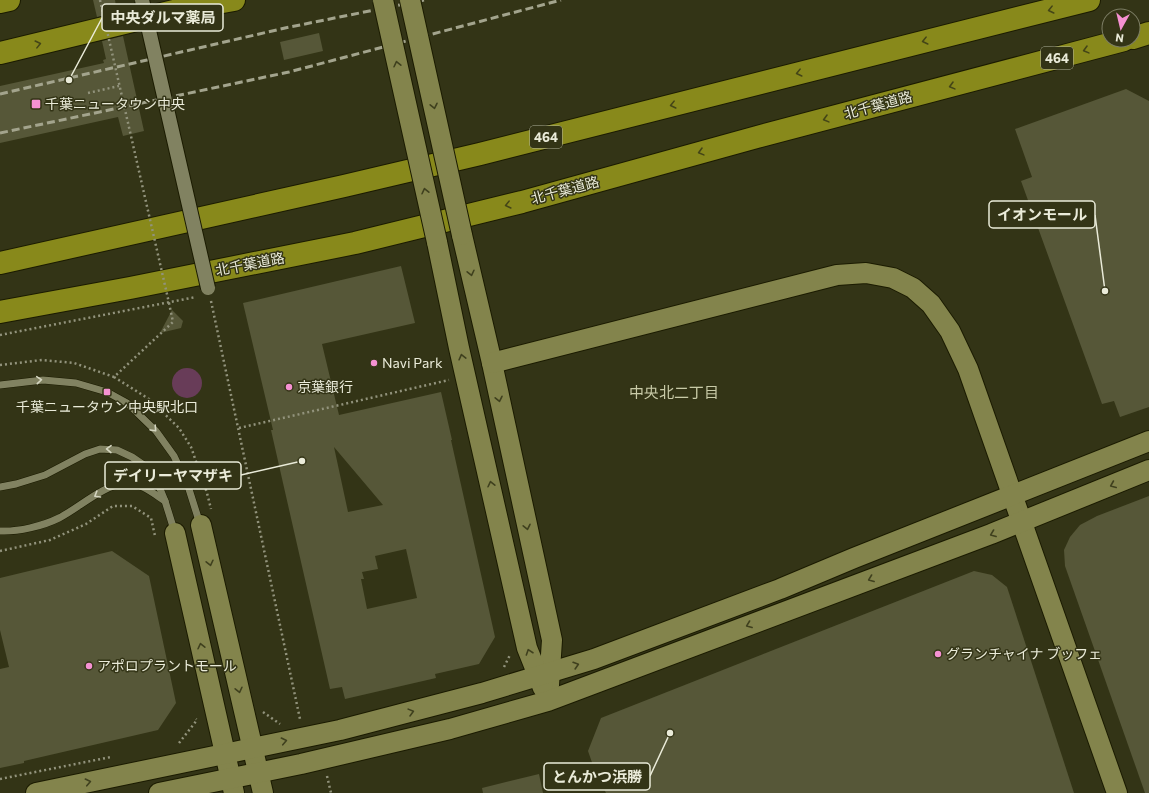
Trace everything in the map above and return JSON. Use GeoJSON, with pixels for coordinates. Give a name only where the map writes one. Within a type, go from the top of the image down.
{"type":"FeatureCollection","features":[{"type":"Feature","properties":{"kind":"highway"},"geometry":{"type":"LineString","coordinates":[[0,2],[8,0]]}},
{"type":"Feature","properties":{"kind":"highway"},"geometry":{"type":"LineString","coordinates":[[0,53],[178,10],[234,0]]}},
{"type":"Feature","properties":{"kind":"highway","name":"464"},"geometry":{"type":"LineString","coordinates":[[0,263],[344,186],[466,157],[1089,0]]}},
{"type":"Feature","properties":{"kind":"highway","name":"北千葉道路"},"geometry":{"type":"LineString","coordinates":[[0,312],[130,288],[355,243],[522,202],[757,137],[1101,46]]}},
{"type":"Feature","properties":{"kind":"street"},"geometry":{"type":"LineString","coordinates":[[142,0],[208,288]]}},
{"type":"Feature","properties":{"kind":"street"},"geometry":{"type":"LineString","coordinates":[[383,0],[459,348],[527,648],[544,675]]}},
{"type":"Feature","properties":{"kind":"street"},"geometry":{"type":"LineString","coordinates":[[410,0],[492,363],[552,640],[544,675],[548,701]]}},
{"type":"Feature","properties":{"kind":"street"},"geometry":{"type":"LineString","coordinates":[[492,363],[837,275],[866,273],[892,278],[913,288],[931,304],[950,330],[968,369],[1117,793]]}},
{"type":"Feature","properties":{"kind":"street"},"geometry":{"type":"LineString","coordinates":[[36,793],[340,730],[482,693],[594,660],[780,589],[854,558],[1149,441]]}},
{"type":"Feature","properties":{"kind":"street"},"geometry":{"type":"LineString","coordinates":[[158,793],[232,786],[259,773],[450,729],[548,701],[1021,522],[1149,470]]}},
{"type":"Feature","properties":{"kind":"street"},"geometry":{"type":"LineString","coordinates":[[206,521],[263,793]]}},
{"type":"Feature","properties":{"kind":"street"},"geometry":{"type":"LineString","coordinates":[[175,533],[232,786]]}},
{"type":"Feature","properties":{"kind":"lane"},"geometry":{"type":"LineString","coordinates":[[0,385],[43,380],[76,383],[107,392],[127,403],[156,431],[174,456],[206,521]]}},
{"type":"Feature","properties":{"kind":"lane"},"geometry":{"type":"LineString","coordinates":[[0,488],[45,475],[85,454],[100,449],[117,450],[132,457],[148,468],[156,479],[175,533]]}},
{"type":"Feature","properties":{"kind":"lane"},"geometry":{"type":"LineString","coordinates":[[0,531],[7,532],[38,526],[59,518],[112,487],[128,483],[140,486],[165,501]]}},
{"type":"Feature","properties":{"kind":"path"},"geometry":{"type":"LineString","coordinates":[[100,0],[173,322],[114,377]]}},
{"type":"Feature","properties":{"kind":"path"},"geometry":{"type":"LineString","coordinates":[[88,93],[119,86]]}},
{"type":"Feature","properties":{"kind":"path"},"geometry":{"type":"LineString","coordinates":[[208,288],[300,720],[294,721]]}},
{"type":"Feature","properties":{"kind":"path"},"geometry":{"type":"LineString","coordinates":[[0,365],[42,360],[74,363],[114,377],[149,398],[179,428],[191,446],[207,493],[206,521]]}},
{"type":"Feature","properties":{"kind":"path"},"geometry":{"type":"LineString","coordinates":[[239,428],[451,380]]}},
{"type":"Feature","properties":{"kind":"path"},"geometry":{"type":"LineString","coordinates":[[0,551],[50,540],[86,524],[113,506],[132,506],[151,518],[157,542]]}},
{"type":"Feature","properties":{"kind":"path"},"geometry":{"type":"LineString","coordinates":[[500,673],[510,654]]}},
{"type":"Feature","properties":{"kind":"path"},"geometry":{"type":"LineString","coordinates":[[258,709],[281,724]]}},
{"type":"Feature","properties":{"kind":"path"},"geometry":{"type":"LineString","coordinates":[[172,745],[180,743],[197,720],[195,712]]}},
{"type":"Feature","properties":{"kind":"path"},"geometry":{"type":"LineString","coordinates":[[0,779],[117,756]]}},
{"type":"Feature","properties":{"kind":"path"},"geometry":{"type":"LineString","coordinates":[[327,775],[331,793]]}},
{"type":"Feature","properties":{"kind":"shaded area"},"geometry":{"type":"Polygon","coordinates":[[[187,368],[198,372],[202,383],[198,394],[187,398],[176,394],[172,383],[176,372],[187,368]]]}},
{"type":"Feature","properties":{"kind":"building"},"geometry":{"type":"Polygon","coordinates":[[[93,0],[115,0],[117,12],[97,17],[93,0]]]}},
{"type":"Feature","properties":{"kind":"building"},"geometry":{"type":"Polygon","coordinates":[[[319,33],[323,51],[284,60],[280,42],[319,33]]]}},
{"type":"Feature","properties":{"kind":"building"},"geometry":{"type":"Polygon","coordinates":[[[123,36],[144,131],[123,136],[118,117],[0,143],[0,86],[104,63],[103,60],[106,59],[102,41],[123,36]]]}},
{"type":"Feature","properties":{"kind":"building"},"geometry":{"type":"Polygon","coordinates":[[[1126,89],[1149,101],[1149,407],[1120,417],[1114,401],[1102,404],[1021,181],[1032,177],[1015,129],[1126,89]]]}},
{"type":"Feature","properties":{"kind":"building"},"geometry":{"type":"Polygon","coordinates":[[[401,266],[415,323],[322,344],[339,415],[441,392],[495,637],[479,664],[435,674],[436,678],[345,699],[342,687],[330,689],[271,430],[273,430],[243,303],[401,266]],[[334,447],[348,512],[383,505],[334,447]],[[406,549],[375,556],[378,569],[362,572],[364,579],[361,579],[367,609],[417,598],[406,549]]]}},
{"type":"Feature","properties":{"kind":"building"},"geometry":{"type":"Polygon","coordinates":[[[172,310],[183,321],[181,328],[160,333],[172,310]]]}},
{"type":"Feature","properties":{"kind":"building"},"geometry":{"type":"Polygon","coordinates":[[[1149,496],[1149,793],[1145,793],[1065,566],[1064,550],[1070,537],[1080,525],[1097,516],[1149,496]]]}},
{"type":"Feature","properties":{"kind":"building","name":"アポロプラントモール"},"geometry":{"type":"Polygon","coordinates":[[[112,551],[149,576],[176,703],[158,730],[0,768],[0,669],[9,667],[0,630],[0,578],[112,551]]]}},
{"type":"Feature","properties":{"kind":"building"},"geometry":{"type":"Polygon","coordinates":[[[974,571],[992,575],[1007,587],[1074,793],[606,793],[595,771],[588,751],[601,718],[974,571]]]}},
{"type":"Feature","properties":{"kind":"building"},"geometry":{"type":"Polygon","coordinates":[[[539,774],[543,793],[483,793],[482,788],[539,774]]]}},
{"type":"Feature","properties":{"kind":"railway"},"geometry":{"type":"LineString","coordinates":[[0,94],[285,28],[424,0]]}},
{"type":"Feature","properties":{"kind":"railway"},"geometry":{"type":"LineString","coordinates":[[0,133],[289,72],[561,0]]}},
{"type":"Feature","properties":{"kind":"place","name":"中央ダルマ薬局"},"geometry":{"type":"Point","coordinates":[69,80]}},
{"type":"Feature","properties":{"kind":"place","name":"千葉ニュータウン中央"},"geometry":{"type":"Point","coordinates":[36,104]}},
{"type":"Feature","properties":{"kind":"place","name":"イオンモール"},"geometry":{"type":"Point","coordinates":[1105,291]}},
{"type":"Feature","properties":{"kind":"place","name":"Navi Park"},"geometry":{"type":"Point","coordinates":[374,363]}},
{"type":"Feature","properties":{"kind":"place","name":"京葉銀行"},"geometry":{"type":"Point","coordinates":[289,387]}},
{"type":"Feature","properties":{"kind":"place","name":"千葉ニュータウン中央駅北口"},"geometry":{"type":"Point","coordinates":[107,392]}},
{"type":"Feature","properties":{"kind":"place","name":"デイリーヤマザキ"},"geometry":{"type":"Point","coordinates":[302,461]}},
{"type":"Feature","properties":{"kind":"place","name":"グランチャイナ ブッフェ"},"geometry":{"type":"Point","coordinates":[938,654]}},
{"type":"Feature","properties":{"kind":"place","name":"アポロプラントモール"},"geometry":{"type":"Point","coordinates":[89,666]}},
{"type":"Feature","properties":{"kind":"place","name":"とんかつ浜勝"},"geometry":{"type":"Point","coordinates":[670,733]}},
{"type":"Feature","properties":{"kind":"district","name":"中央北二丁目"},"geometry":{"type":"Point","coordinates":[674,393]}}]}
